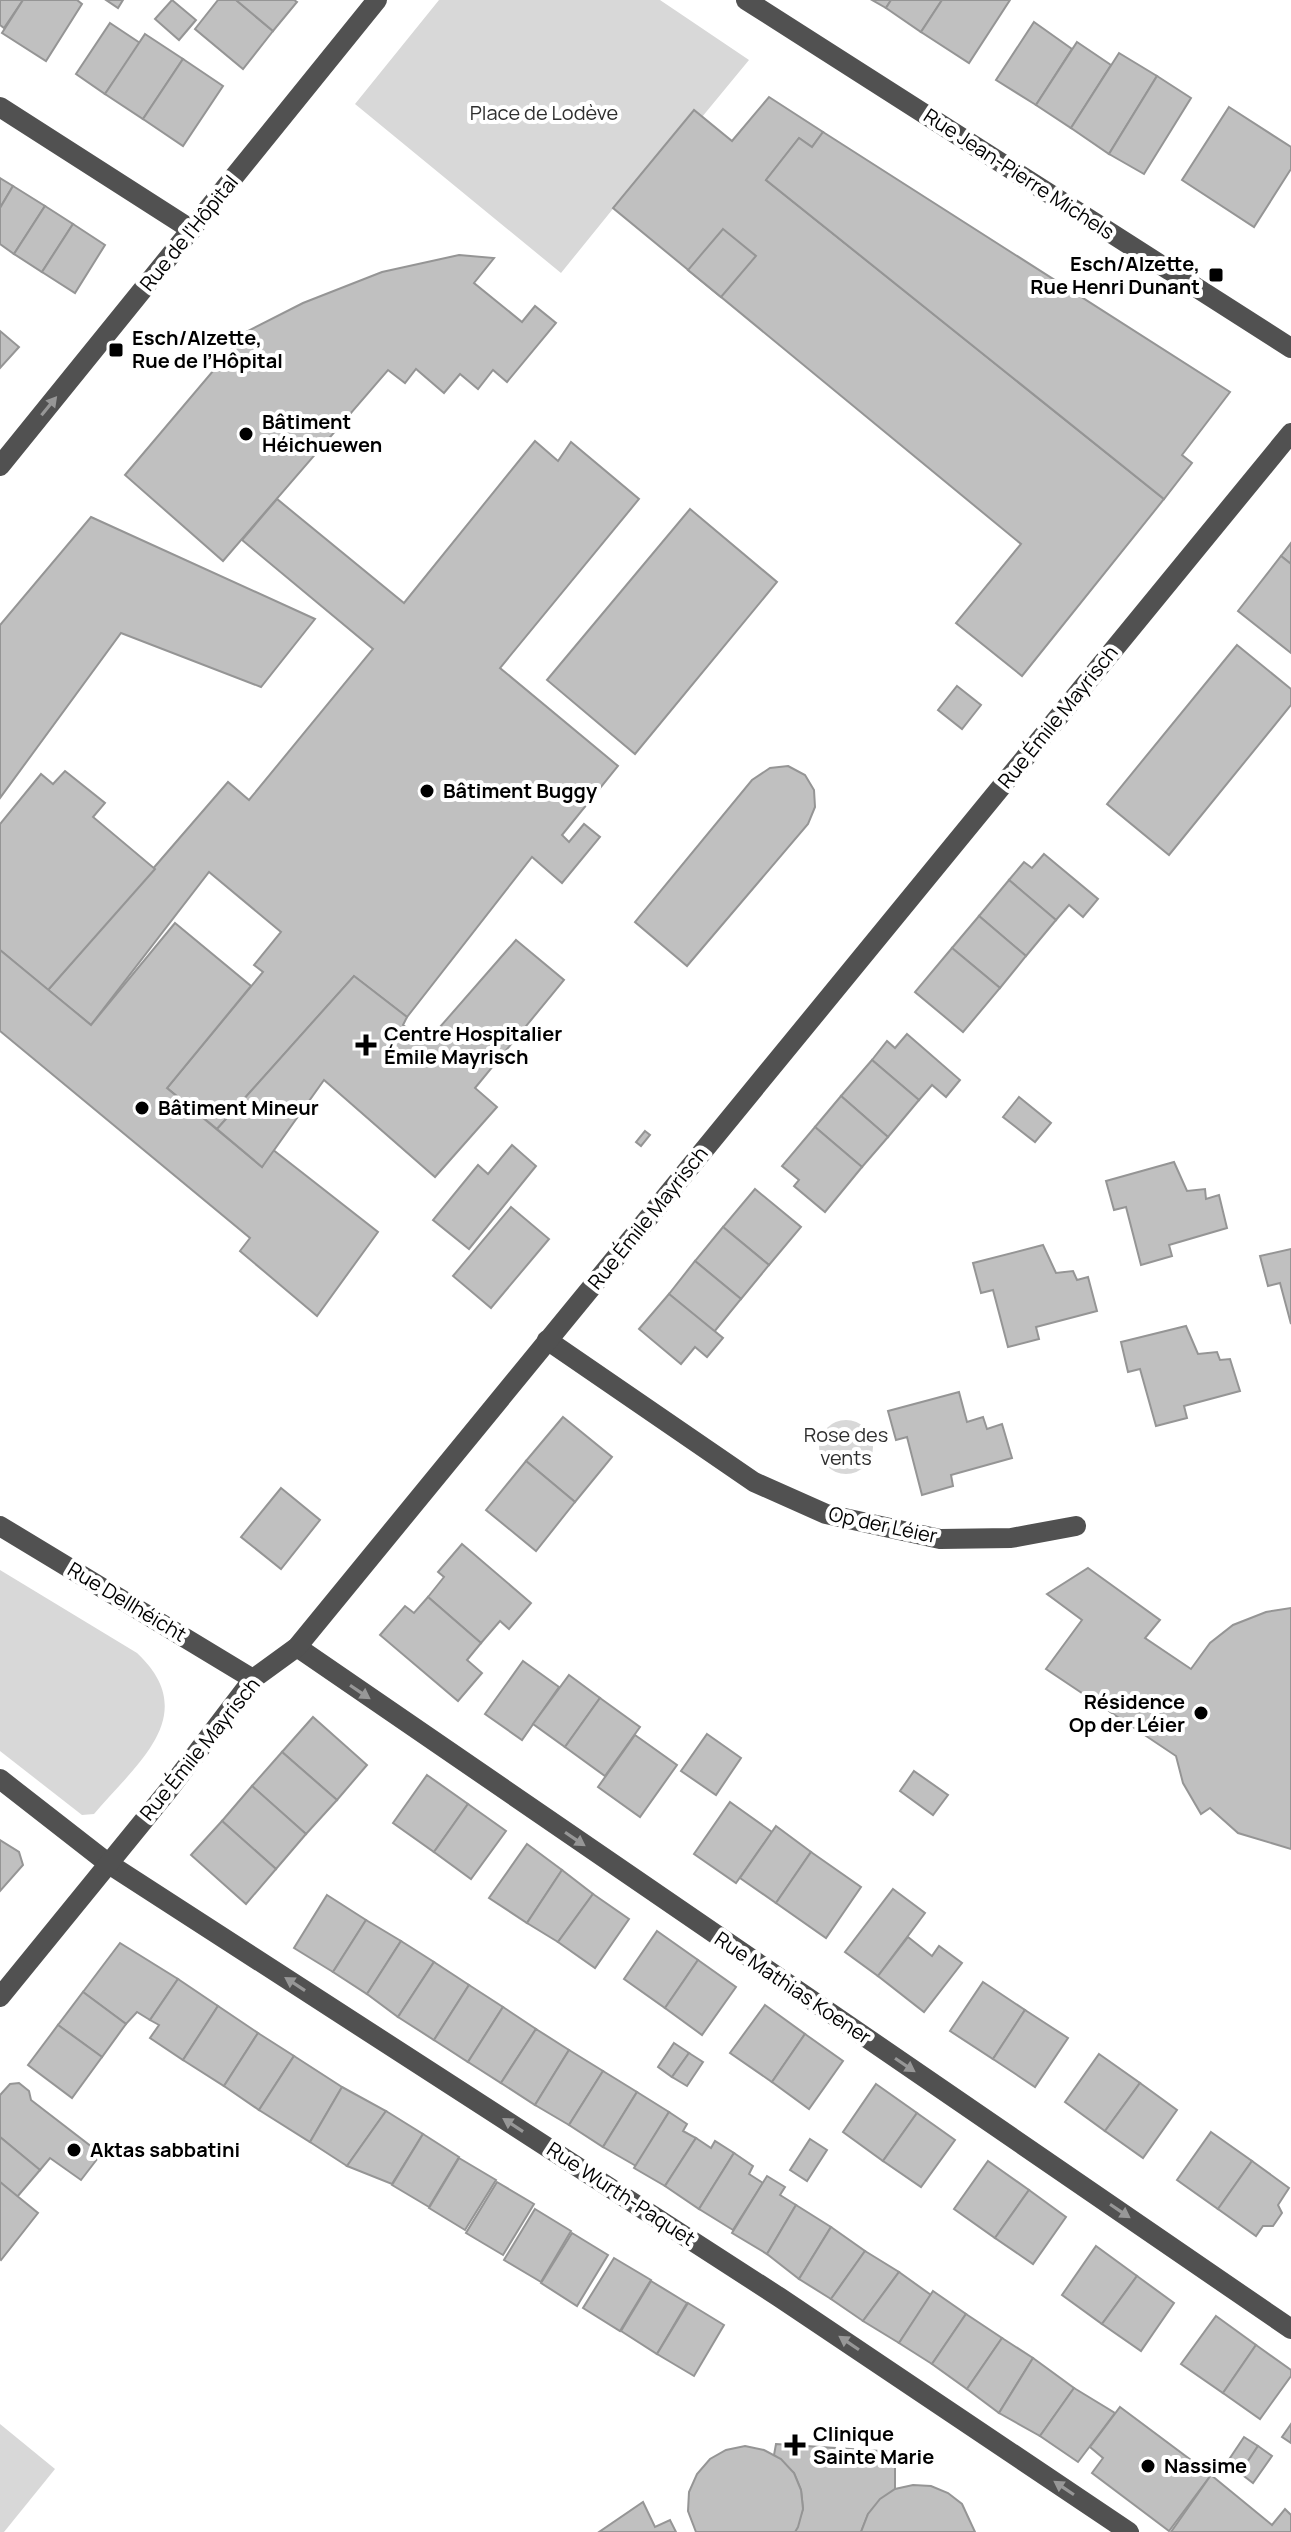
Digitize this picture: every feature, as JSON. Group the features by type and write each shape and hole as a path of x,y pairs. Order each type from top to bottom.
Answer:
{"street":[{"name":"Rue de l'Hôpital","path":"0,466 377,0"},
{"name":"Rue Jean-Pierre Michels","path":"746,0 1291,348"},
{"path":"0,107 192,230"},
{"name":"Rue Émile Mayrisch","path":"0,1997 109,1864 253,1679 297,1647 1291,433"},
{"name":"Op der Léier","path":"547,1340 754,1482 826,1514 940,1539 1011,1538 1076,1526"},
{"name":"Rue Dellhéicht","path":"0,1526 253,1679"},
{"name":"Rue Mathias Koener","path":"297,1647 1291,2329"},
{"name":"Rue Wurth-Paquet","path":"0,1779 109,1864 771,2291 1129,2532"}],"green space":[{"name":"Place de Lodève","path":"439,0 660,0 749,60 702,117 693,110 561,273 355,104"},
{"name":"Rose des vents","path":"846,1420 865,1428 873,1447 865,1466 846,1474 827,1466 819,1447 827,1428"},
{"path":"0,1570 137,1653 156,1676 164,1697 163,1718 156,1738 94,1814 82,1815 0,1751"},
{"path":"0,2424 55,2469 4,2532 0,2532"}],"building":[{"path":"0,0 23,0 4,28 0,25"},
{"path":"23,0 77,0 82,4 46,61 2,33"},
{"path":"106,0 123,0 118,8"},
{"path":"172,0 196,20 179,40 155,19"},
{"path":"218,0 236,0 273,31 243,69 195,29"},
{"path":"236,0 294,0 297,2 273,31"},
{"path":"872,0 891,0 886,8"},
{"path":"891,0 942,0 921,32 886,8"},
{"path":"942,0 1010,0 969,63 921,32"},
{"path":"1034,22 1072,49 1036,105 996,80"},
{"path":"110,23 140,43 105,94 76,74"},
{"path":"145,34 183,59 143,119 105,94"},
{"path":"1077,42 1111,65 1071,128 1036,105"},
{"path":"1119,53 1157,76 1109,154 1071,128"},
{"path":"183,59 223,86 183,146 143,119"},
{"path":"1157,76 1191,98 1144,174 1109,154"},
{"path":"769,97 823,132 812,147 799,138 766,180 1164,499 1022,676 956,623 1021,544 613,208 694,110 732,141"},
{"path":"1229,107 1291,147 1291,169 1254,227 1182,180"},
{"path":"823,132 1230,392 1182,455 1192,463 1164,499 766,180 799,138 812,147"},
{"path":"0,178 13,186 0,208"},
{"path":"13,186 45,206 14,254 0,244 0,208"},
{"path":"45,206 73,224 42,272 14,254"},
{"path":"73,224 105,245 75,293 42,272"},
{"path":"723,229 756,256 721,297 688,270"},
{"name":"Bâtiment Héichuewen","path":"459,255 494,258 474,283 522,322 535,306 556,323 507,382 493,370 478,389 460,374 444,393 416,369 405,383 388,370 223,561 125,475 246,332 303,303 382,272"},
{"path":"0,331 19,347 0,368"},
{"name":"Bâtiment Buggy","path":"535,441 558,461 571,442 639,499 500,668 618,766 562,835 569,842 584,824 600,837 562,883 532,857 407,1017 354,976 217,1129 167,1088 263,972 254,965 281,932 209,872 91,1025 48,990 228,782 249,800 373,649 242,540 277,499 404,603"},
{"path":"690,509 777,582 635,754 547,680"},
{"path":"91,517 315,619 261,687 121,633 0,798 0,625"},
{"path":"1291,543 1291,564 1281,556"},
{"path":"1281,556 1291,564 1291,653 1238,611"},
{"path":"1237,645 1291,689 1291,705 1169,855 1107,804"},
{"path":"957,686 981,705 962,729 938,710"},
{"path":"788,766 805,775 814,790 815,807 808,824 687,966 635,922 752,780 770,768"},
{"path":"65,771 105,803 93,817 155,869 48,990 0,950 0,824 41,774 53,784"},
{"path":"1044,854 1098,899 1083,917 1069,905 1056,920 1009,880 1024,862 1032,868"},
{"path":"1009,880 1056,920 1026,956 979,916"},
{"path":"979,916 1026,956 1000,988 952,948"},
{"name":"Bâtiment Mineur","path":"175,923 251,986 167,1088 262,1167 272,1149 378,1232 317,1316 240,1251 250,1238 0,1031 0,950 91,1025"},
{"path":"516,940 564,980 475,1088 497,1107 435,1177 324,1080 262,1167 217,1129 354,976 407,1017 403,1025 426,1043"},
{"path":"952,948 1000,988 963,1032 915,992"},
{"path":"907,1034 960,1080 946,1097 932,1085 919,1100 872,1060 887,1041 895,1048"},
{"path":"872,1060 919,1100 888,1137 841,1096"},
{"path":"841,1096 888,1137 862,1167 815,1127"},
{"path":"1019,1097 1051,1123 1035,1142 1003,1117"},
{"path":"815,1127 862,1167 825,1212 794,1186 799,1180 782,1166"},
{"path":"645,1131 650,1135 641,1146 636,1142"},
{"path":"512,1145 536,1166 469,1249 433,1220 478,1165 488,1174"},
{"path":"1174,1162 1187,1191 1205,1189 1206,1199 1219,1195 1227,1228 1169,1245 1172,1256 1141,1265 1126,1207 1114,1210 1106,1181"},
{"path":"755,1189 801,1227 769,1265 723,1227"},
{"path":"511,1207 549,1239 491,1308 453,1276"},
{"path":"723,1227 769,1265 741,1299 695,1261"},
{"path":"1043,1245 1056,1273 1073,1271 1077,1280 1088,1277 1097,1311 1036,1327 1039,1339 1008,1347 993,1290 981,1293 973,1263"},
{"path":"1291,1249 1291,1324 1280,1283 1268,1286 1260,1256"},
{"path":"695,1261 741,1299 714,1332 669,1294"},
{"path":"669,1294 723,1338 707,1357 695,1347 681,1364 639,1329"},
{"path":"1186,1326 1198,1354 1217,1352 1220,1360 1230,1359 1240,1391 1184,1406 1187,1418 1156,1426 1140,1369 1128,1372 1121,1342"},
{"path":"959,1392 967,1422 983,1417 987,1429 1002,1424 1012,1458 951,1475 953,1486 922,1495 907,1437 896,1440 888,1411"},
{"path":"563,1417 612,1457 575,1502 526,1461"},
{"path":"526,1461 575,1502 536,1551 486,1510"},
{"path":"281,1488 320,1520 281,1569 241,1537"},
{"path":"462,1544 531,1603 509,1629 500,1621 481,1643 428,1597 444,1577 438,1572"},
{"name":"Résidence Op der Léier","path":"1088,1568 1160,1620 1145,1638 1191,1669 1210,1643 1233,1625 1266,1612 1291,1608 1291,1849 1238,1833 1210,1808 1201,1814 1183,1783 1176,1756 1046,1669 1082,1620 1047,1594"},
{"path":"428,1597 481,1643 467,1660 482,1673 458,1701 380,1635 405,1606 414,1613"},
{"path":"523,1661 559,1687 522,1740 485,1714"},
{"path":"569,1675 600,1698 565,1747 533,1724"},
{"path":"600,1698 640,1727 605,1776 565,1747"},
{"path":"313,1717 367,1765 337,1800 282,1752"},
{"path":"707,1734 741,1758 716,1795 681,1771"},
{"path":"635,1735 677,1765 640,1817 598,1787"},
{"path":"282,1752 337,1800 306,1834 252,1786"},
{"path":"914,1771 948,1795 933,1815 900,1791"},
{"path":"427,1775 468,1804 434,1852 393,1823"},
{"path":"252,1786 306,1834 276,1869 222,1821"},
{"path":"730,1802 772,1832 736,1883 694,1854"},
{"path":"468,1804 506,1831 471,1879 434,1852"},
{"path":"222,1821 276,1869 246,1904 191,1855"},
{"path":"776,1826 811,1852 776,1903 740,1878"},
{"path":"0,1840 19,1852 23,1865 0,1891"},
{"path":"527,1844 562,1870 527,1923 489,1898"},
{"path":"811,1852 861,1887 826,1938 776,1903"},
{"path":"562,1870 593,1894 558,1942 527,1923"},
{"path":"893,1889 925,1913 878,1976 845,1952"},
{"path":"593,1894 629,1919 595,1968 558,1942"},
{"path":"327,1895 366,1920 333,1972 294,1948"},
{"path":"366,1920 401,1941 367,1994 333,1972"},
{"path":"657,1931 698,1960 665,2008 624,1979"},
{"path":"908,1937 932,1956 939,1946 962,1963 924,2012 878,1976"},
{"path":"401,1941 434,1962 398,2017 367,1994"},
{"path":"120,1943 178,1979 150,2020 137,2012 126,2024 83,1992"},
{"path":"698,1960 736,1987 702,2035 665,2008"},
{"path":"434,1962 469,1985 434,2040 398,2017"},
{"path":"178,1979 218,2006 183,2060 150,2038 159,2025 150,2020"},
{"path":"983,1982 1025,2010 993,2059 950,2031"},
{"path":"469,1985 503,2007 468,2062 434,2040"},
{"path":"83,1992 126,2024 102,2057 58,2025"},
{"path":"765,2005 805,2034 772,2082 730,2053"},
{"path":"218,2006 258,2033 224,2086 183,2060"},
{"path":"503,2007 536,2029 501,2083 468,2062"},
{"path":"1025,2010 1068,2038 1035,2087 993,2059"},
{"path":"58,2025 102,2057 72,2098 28,2065"},
{"path":"536,2029 569,2050 535,2105 501,2083"},
{"path":"258,2033 294,2056 259,2110 224,2086"},
{"path":"805,2034 843,2061 809,2109 772,2082"},
{"path":"674,2043 689,2053 672,2077 658,2067"},
{"path":"569,2050 603,2071 569,2125 535,2105"},
{"path":"689,2053 703,2062 687,2086 672,2077"},
{"path":"1099,2054 1140,2083 1105,2131 1065,2102"},
{"path":"294,2056 342,2087 310,2142 259,2110"},
{"path":"603,2071 637,2092 603,2147 569,2125"},
{"path":"19,2083 29,2091 31,2100 101,2154 81,2180 50,2158 40,2170 0,2137 0,2095 10,2084"},
{"path":"1140,2083 1177,2110 1143,2158 1105,2131"},
{"path":"876,2084 917,2113 883,2161 843,2132"},
{"path":"342,2087 386,2111 347,2166 310,2142"},
{"path":"637,2092 669,2112 636,2166 603,2147"},
{"path":"386,2111 423,2134 392,2184 347,2166"},
{"path":"669,2112 687,2124 683,2131 696,2138 665,2186 634,2168"},
{"path":"917,2113 955,2140 921,2187 883,2161"},
{"path":"1211,2132 1252,2161 1218,2209 1177,2180"},
{"path":"423,2134 459,2157 429,2207 392,2185"},
{"path":"0,2137 40,2170 17,2197 0,2182"},
{"path":"696,2138 711,2148 715,2141 734,2153 699,2209 665,2186"},
{"path":"810,2139 827,2150 807,2181 790,2170"},
{"path":"734,2153 753,2166 749,2174 763,2183 733,2230 699,2209"},
{"path":"459,2158 496,2180 465,2230 429,2208"},
{"path":"988,2161 1029,2190 995,2238 954,2209"},
{"path":"1252,2161 1289,2188 1278,2205 1282,2213 1273,2226 1263,2226 1256,2236 1218,2209"},
{"path":"767,2176 785,2187 780,2195 796,2205 767,2254 732,2233"},
{"path":"0,2182 38,2213 1,2260 0,2259"},
{"path":"497,2182 534,2204 503,2255 466,2233"},
{"path":"1029,2190 1066,2217 1033,2264 995,2238"},
{"path":"796,2205 831,2227 799,2279 767,2254"},
{"path":"535,2209 571,2231 541,2282 504,2260"},
{"path":"831,2227 865,2251 831,2299 799,2279"},
{"path":"572,2233 608,2255 577,2306 541,2283"},
{"path":"1096,2246 1137,2276 1102,2324 1062,2295"},
{"path":"865,2251 899,2272 863,2321 831,2299"},
{"path":"614,2258 651,2280 620,2331 583,2308"},
{"path":"899,2272 931,2295 899,2343 863,2321"},
{"path":"1137,2276 1174,2303 1141,2351 1102,2324"},
{"path":"651,2281 687,2303 657,2354 621,2331"},
{"path":"933,2291 966,2314 932,2364 899,2343"},
{"path":"688,2303 724,2325 694,2376 657,2354"},
{"path":"966,2314 1002,2338 967,2389 932,2364"},
{"path":"1216,2316 1256,2345 1223,2393 1181,2364"},
{"path":"1002,2338 1033,2358 999,2413 967,2389"},
{"path":"1256,2345 1291,2370 1291,2376 1260,2419 1223,2393"},
{"path":"1033,2358 1074,2388 1040,2436 999,2413"},
{"path":"1074,2388 1115,2413 1078,2462 1040,2436"},
{"name":"Nassime","path":"1120,2407 1211,2475 1169,2531 1092,2473 1103,2458 1090,2447"},
{"path":"1291,2424 1291,2443 1282,2437"},
{"path":"1244,2437 1258,2446 1240,2473 1226,2464"},
{"path":"776,2444 895,2452 895,2489 868,2514 861,2532 795,2532 803,2509 801,2490 794,2473 774,2455"},
{"path":"745,2446 764,2450 781,2459 794,2473 801,2490 803,2509 795,2532 696,2532 688,2511 689,2492 697,2474 710,2459 726,2450"},
{"path":"1258,2446 1272,2456 1253,2483 1240,2473"},
{"name":"Nassime","path":"1211,2475 1272,2525 1285,2509 1291,2515 1291,2532 1171,2532"},
{"path":"913,2485 931,2486 948,2493 962,2504 975,2532 861,2532 868,2514 880,2499 895,2489"},
{"path":"643,2502 655,2527 670,2520 676,2532 599,2532"}],"place":[{"name":"Esch/Alzette, Rue Henri Dunant","path":"1216,275"},
{"name":"Esch/Alzette, Rue de l’Hôpital","path":"116,350"},
{"name":"Bâtiment Héichuewen","path":"246,434"},
{"name":"Bâtiment Buggy","path":"427,791"},
{"name":"Centre Hospitalier Émile Mayrisch","path":"366,1045"},
{"name":"Bâtiment Mineur","path":"142,1108"},
{"name":"Résidence Op der Léier","path":"1201,1713"},
{"name":"Aktas sabbatini","path":"74,2150"},
{"name":"Clinique Sainte Marie","path":"795,2445"},
{"name":"Nassime","path":"1148,2466"}]}
